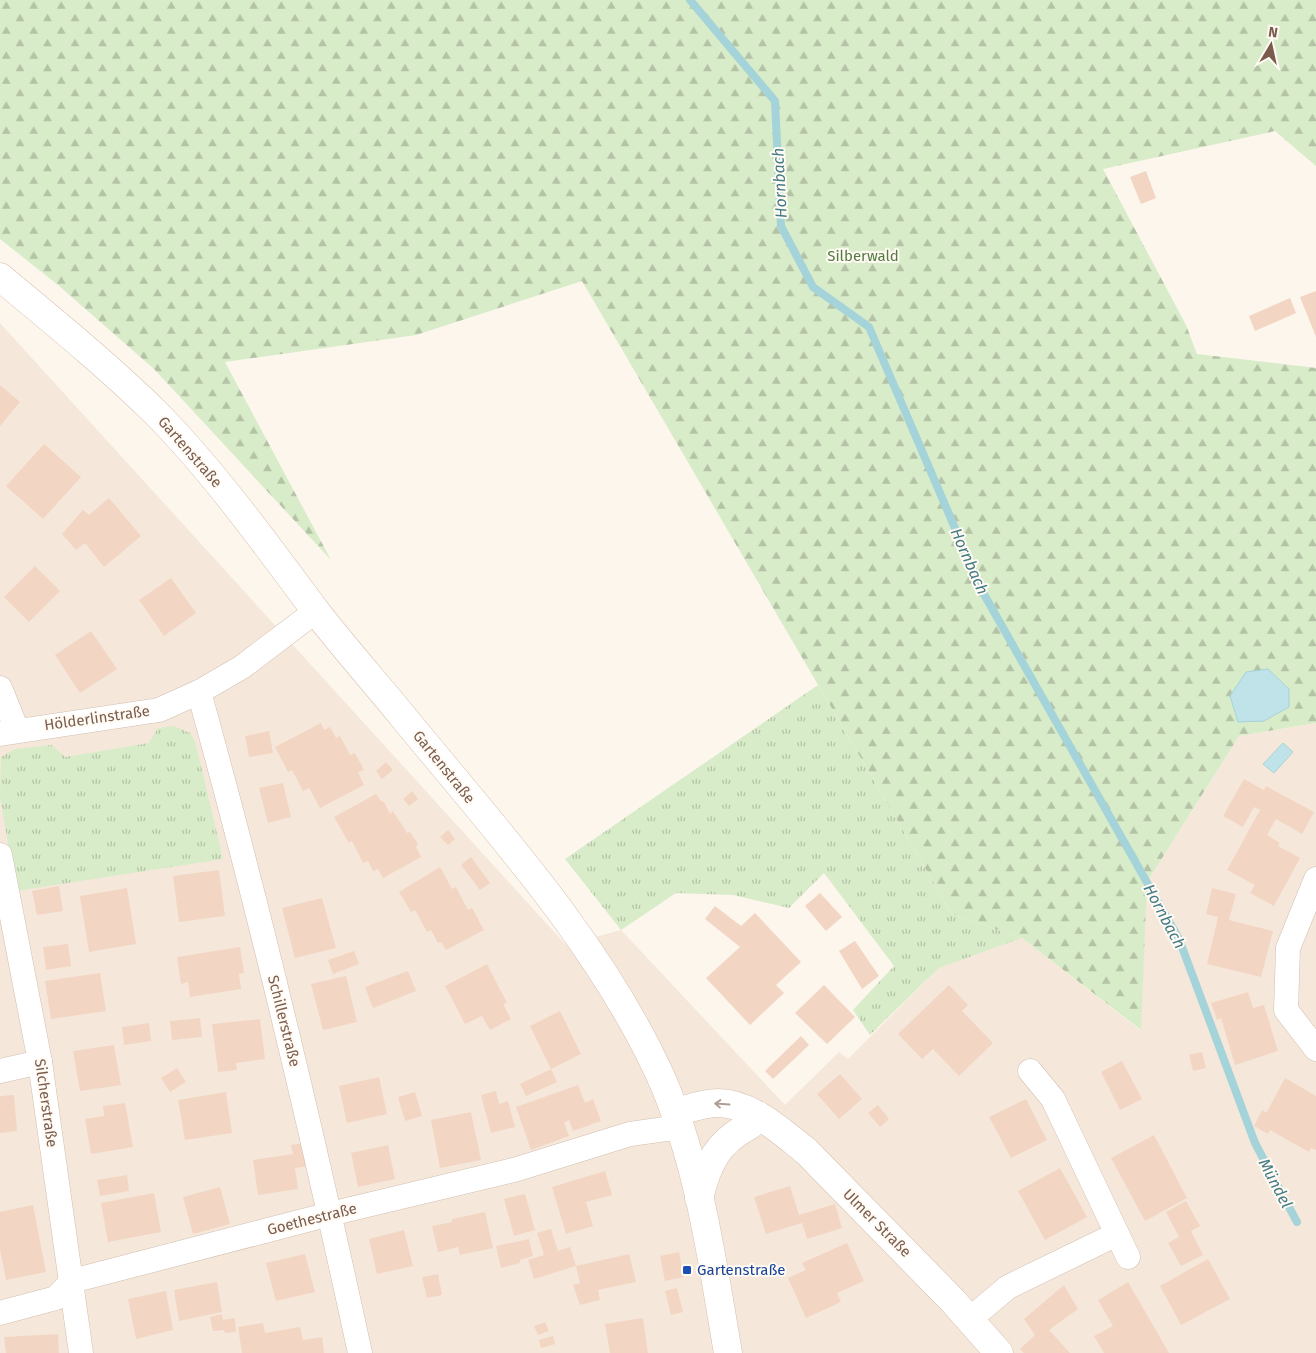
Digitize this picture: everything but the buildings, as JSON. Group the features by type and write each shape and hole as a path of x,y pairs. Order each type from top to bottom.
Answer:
{"main road":[{"name":"Gartenstraße","path":"0,277 66,332 157,414 221,487 316,611 514,853 564,918 626,1010 659,1073 678,1120 699,1198 728,1353"},
{"name":"Ulmer Straße","path":"678,1120 717,1103 732,1105 749,1111 781,1131 806,1151 970,1319 999,1353"},
{"name":"Ulmer Straße","path":"678,1120 750,1125 781,1131"},
{"path":"699,1198 710,1162 721,1145 734,1134 750,1125"}],"street":[{"name":"Hölderlinstraße","path":"8,732 158,710 199,692 242,667 316,611"},
{"path":"0,688 8,732"},
{"name":"Schillerstraße","path":"199,692 239,836 330,1214 360,1353"},
{"name":"Silcherstraße","path":"0,855 40,1062 81,1353"},
{"path":"1316,878 1288,948 1286,1010 1316,1049"},
{"path":"0,1071 40,1062"},
{"path":"1030,1071 1053,1099 1128,1258"},
{"name":"Goethestraße","path":"72,1281 330,1214 514,1170 678,1120"},
{"path":"970,1319 1008,1287 1117,1234"},
{"path":"0,1313 56,1298 72,1281"}],"shaded area":[{"path":"0,323 566,945 621,930 785,1105 839,1052 848,1059 939,968 1022,938 1140,1030 1147,882 1239,736 1316,723 1316,1353 0,1353"}],"green space":[{"name":"Silberwald","path":"0,0 1316,0 1316,166 1275,131 1103,169 1186,325 1197,354 1316,368 1316,723 1239,736 1147,882 1141,1030 1022,938 952,914 582,281 416,335 225,362 331,560 154,369 58,285 0,239"},
{"path":"818,685 952,914 1022,938 939,968 870,1035 853,1010 894,966 824,873 789,908 733,895 676,893 621,930 565,859"},
{"path":"174,726 190,733 195,741 223,859 16,891 0,797 1,757 15,749 52,745 65,757 149,743 158,728"}],"water":[{"path":"1268,669 1289,689 1289,707 1264,721 1238,722 1230,696 1246,672"},
{"path":"1283,743 1293,752 1274,773 1263,764"}],"waterway":[{"name":"Hornbach","path":"690,0 775,101 781,226 813,287 869,327 981,589 1179,939 1255,1143 1297,1222"}],"place":[{"name":"Gartenstraße","path":"687,1270"}],"water label":[{"name":"Mündel","path":"1276,1183"}]}
